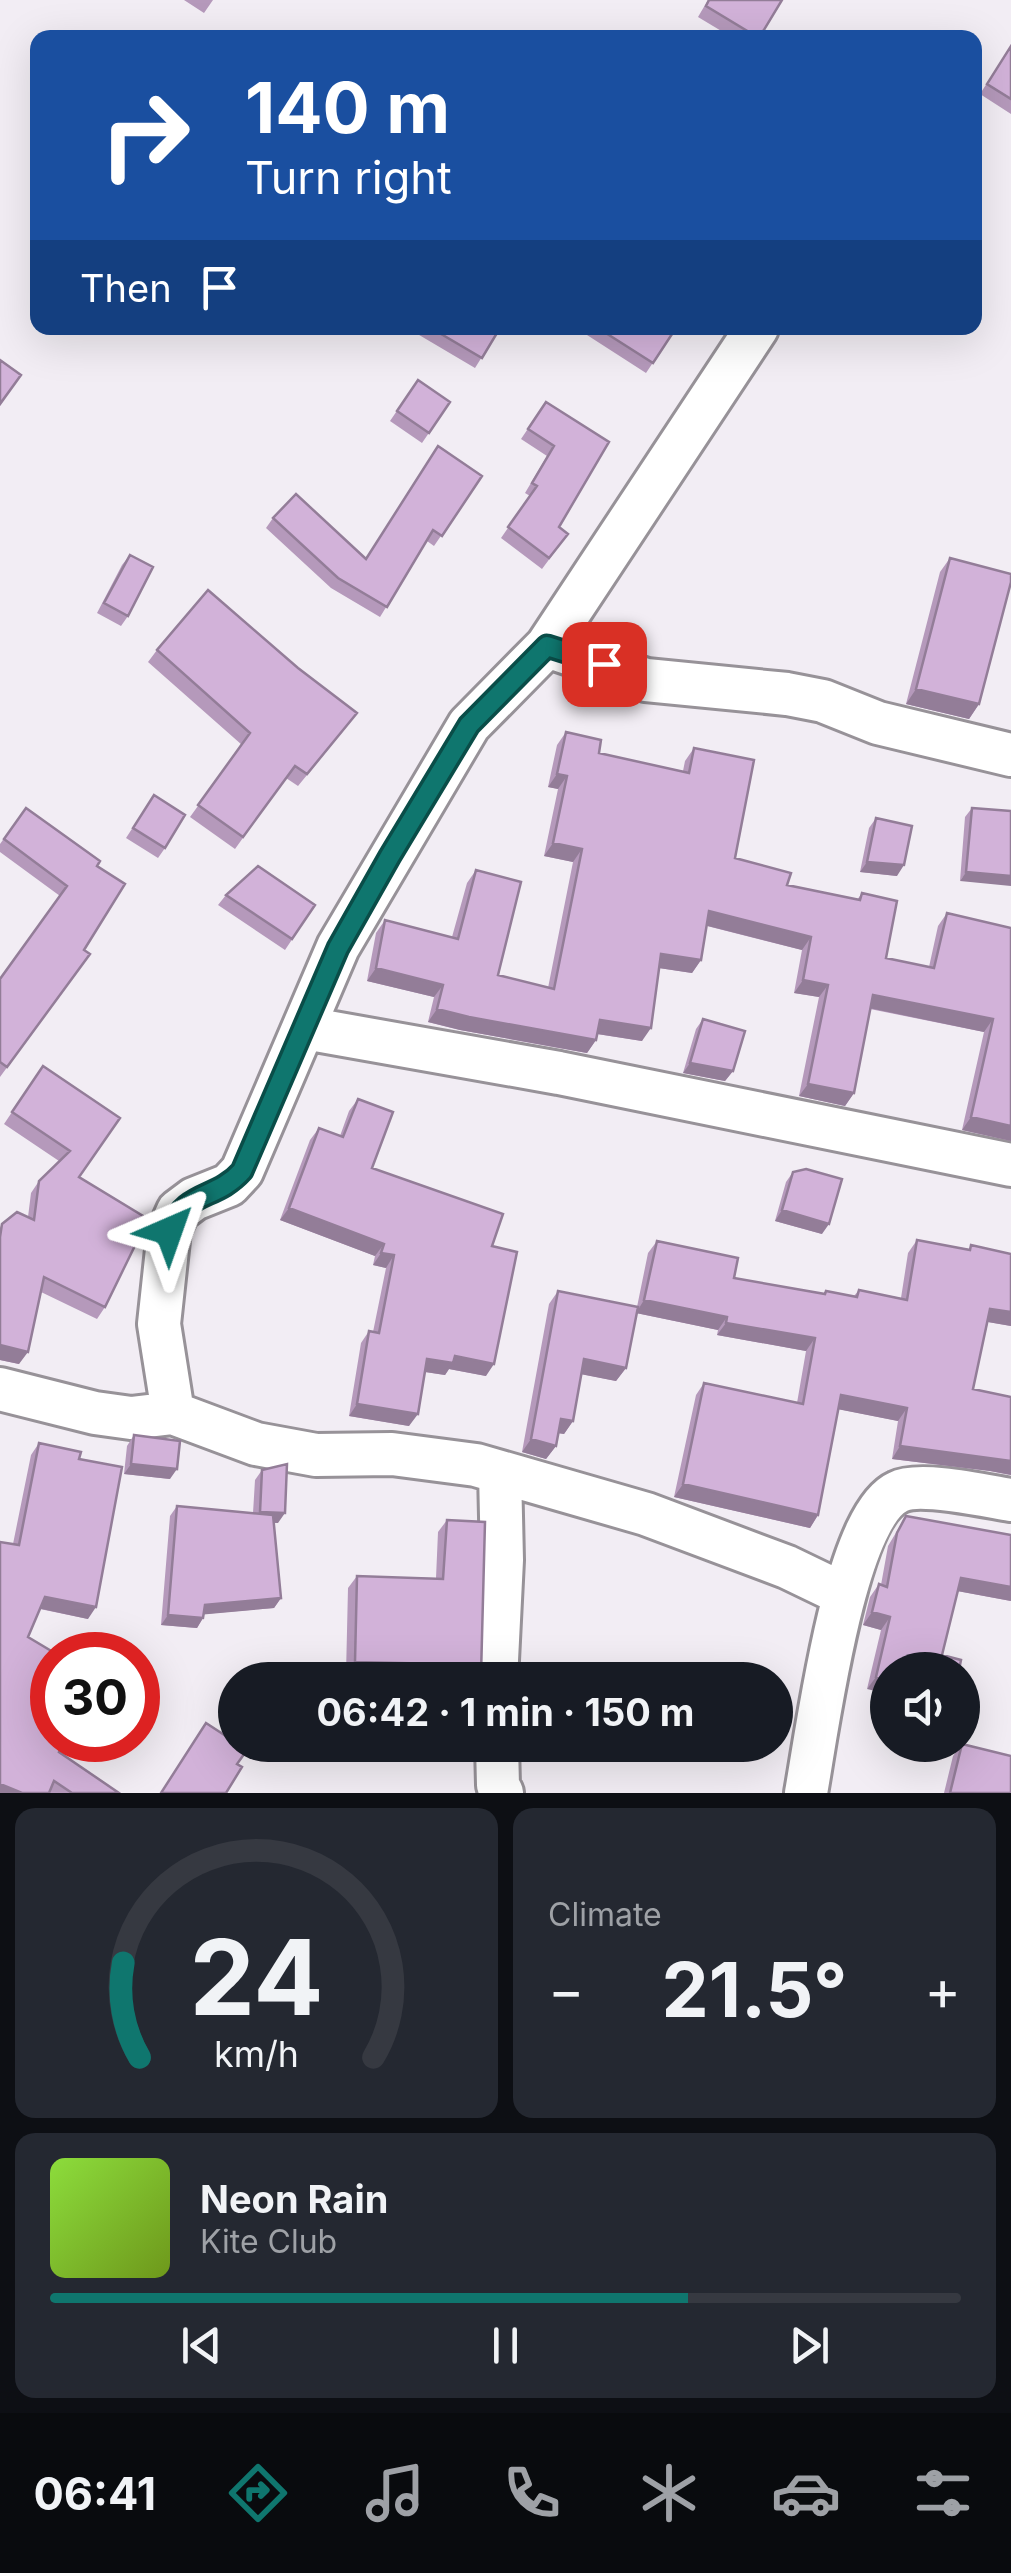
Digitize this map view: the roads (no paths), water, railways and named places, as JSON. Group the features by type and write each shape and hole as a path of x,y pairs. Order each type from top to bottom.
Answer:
{"street":[{"path":"172,1413 159,1324 169,1231 178,1211 194,1199 229,1186 242,1171 338,948 469,725 547,646 752,335"},
{"path":"547,646 646,680 805,698 878,722 1011,756"},
{"path":"304,1028 560,1073 1011,1165"},
{"path":"0,1389 132,1418 172,1413 256,1444 301,1453 392,1454 476,1465 646,1514 786,1567 843,1594"},
{"path":"497,1662 502,1560 500,1472"},
{"path":"806,1793 843,1594 876,1508 899,1490 946,1490 1011,1500"},
{"path":"497,1762 502,1793"}]}
